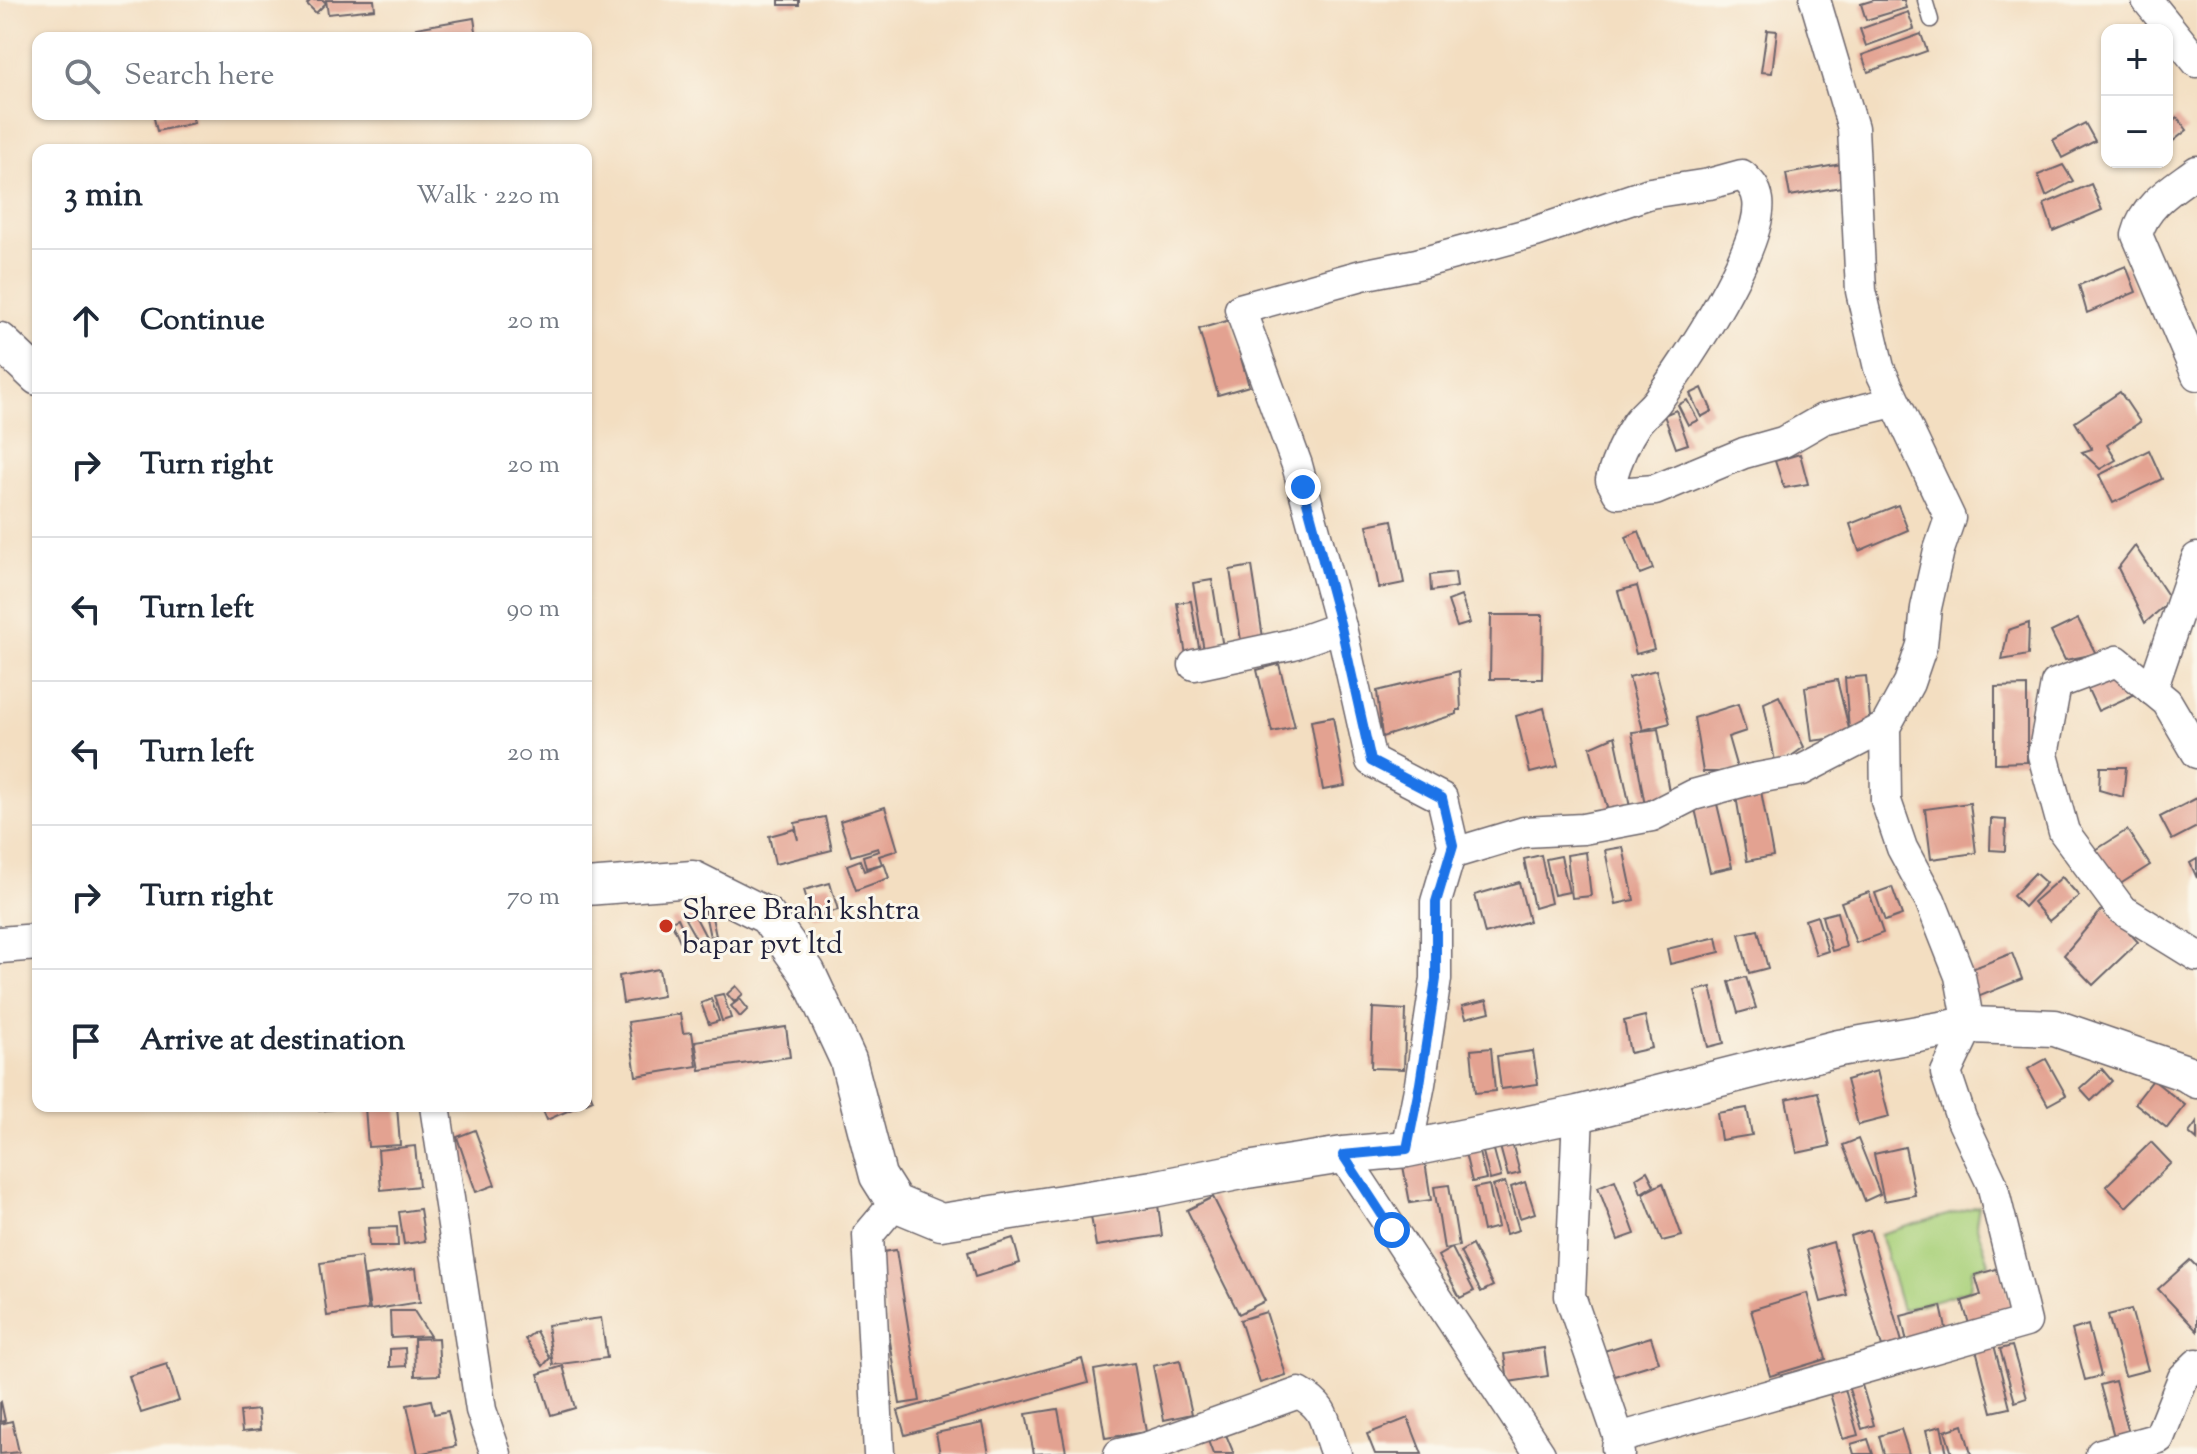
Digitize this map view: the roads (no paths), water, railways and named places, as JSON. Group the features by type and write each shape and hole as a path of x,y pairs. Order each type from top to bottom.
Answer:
{"street":[{"path":"1578,1114 1570,1296 1619,1446 2026,1322 1992,1184 1961,1118 1946,1073 1969,1025 1960,976 1930,900 1902,848 1886,801 1885,727 1909,683 1922,645 1926,608 1950,518 1879,368 1861,291 1853,128 1815,0"},
{"path":"2147,0 2197,62"},
{"path":"2197,171 2153,205 2141,218 2137,235 2197,375"},
{"path":"1407,1149 1436,979 1436,902 1453,845 1442,798 1371,761 1341,627 1297,465 1240,309 1535,232 1650,193 1709,184 1742,175 1754,185 1759,202 1751,246 1688,356 1624,443 1611,480 1618,493 1655,490 1744,453 1783,442 1823,419 1894,402"},
{"path":"0,341 32,371"},
{"path":"2152,690 2197,558"},
{"path":"1194,665 1293,644 1341,627"},
{"path":"2197,753 2167,702 2117,661 2056,684 2043,755 2064,832 2121,909 2197,956"},
{"path":"1451,854 1524,832 1583,829 1652,816 1693,795 1752,779 1802,770 1885,727"},
{"path":"592,887 693,879 767,916 807,972 848,1060 878,1176 895,1203 941,1222 1343,1155 1407,1149 1578,1114 1839,1048 1969,1025 2055,1028 2186,1073 2197,1080"},
{"path":"0,945 32,942"},
{"path":"436,1112 481,1410 481,1454"},
{"path":"1343,1155 1540,1454"},
{"path":"879,1454 868,1235 895,1203"},
{"path":"2101,1454 2159,1438 2183,1378 2197,1364"},
{"path":"1119,1454 1148,1447 1299,1393 1316,1403 1336,1454"},
{"path":"481,1410 496,1454"}],"lane":[{"path":"1925,0 1931,20"}],"place":[{"name":"Shree Brahi kshtra bapar pvt ltd","path":"666,926"}]}
